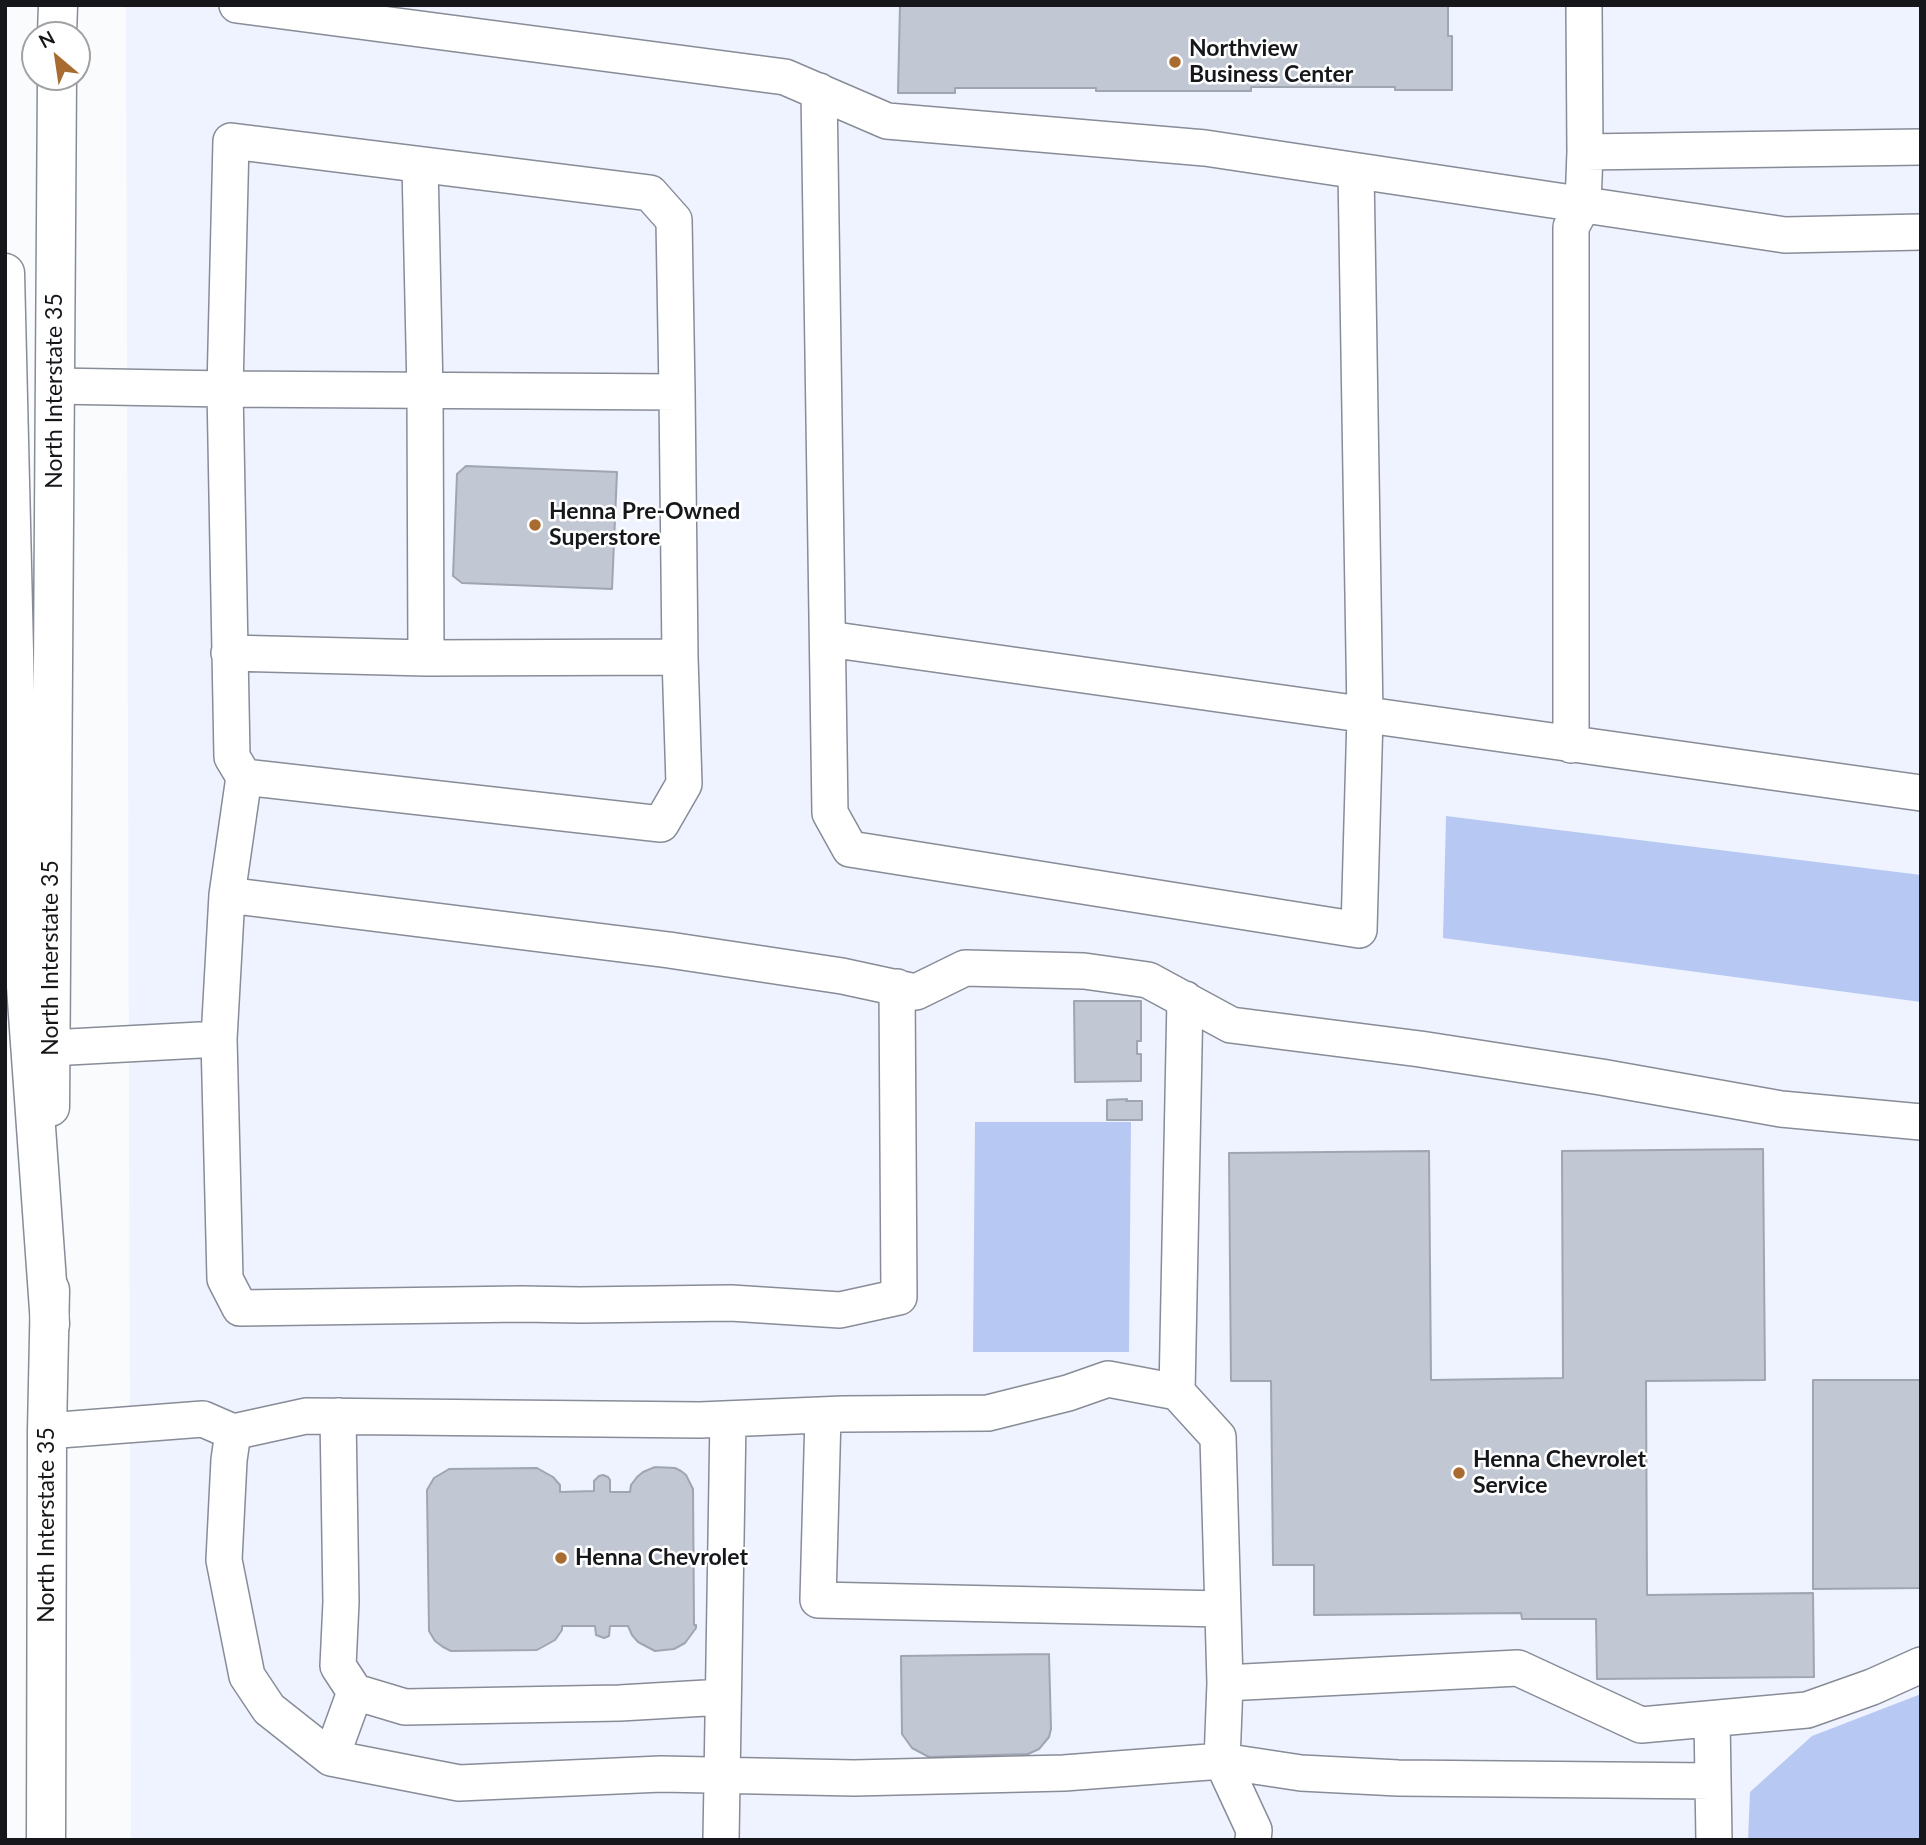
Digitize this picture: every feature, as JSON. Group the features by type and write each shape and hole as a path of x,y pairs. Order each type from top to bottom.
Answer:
{"main road":[{"name":"North Interstate 35","path":"46,1840 57,91"},
{"path":"5,273 20,902 50,1324"}],"lane":[{"path":"237,5 785,77 887,121 1205,148 1785,235 1921,232"},
{"path":"1571,745 1571,227 1583,205 1584,5"},
{"path":"819,91 830,813 850,849 1359,930 1365,716 1356,171"},
{"path":"244,777 661,824 684,784 674,220 650,192 232,141 225,388 229,653 232,757 244,777 228,895 219,1039 225,1279 240,1308 731,1303 840,1310 899,1297 897,988"},
{"path":"1585,152 1921,147"},
{"path":"420,165 425,391 426,658"},
{"path":"55,386 677,392"},
{"path":"828,639 1921,793"},
{"path":"229,653 426,658 680,657"},
{"path":"228,895 669,950 842,976 916,992 965,968 1084,971 1148,980 1231,1025 1433,1051 1781,1109 1921,1122"},
{"path":"1177,1392 1185,999"},
{"path":"50,1048 219,1039"},
{"path":"47,1431 203,1419 233,1432 306,1416 728,1419 988,1413 1068,1394 1108,1379 1177,1392 1218,1437 1225,1683 1222,1761 1254,1830 1253,1840"},
{"path":"823,1415 818,1600 1222,1609"},
{"path":"338,1416 341,1602 338,1666 355,1692 405,1707 620,1703 723,1697"},
{"path":"721,1840 728,1419"},
{"path":"233,1432 224,1560 247,1676 269,1709 331,1758 459,1783 660,1774 854,1778 1064,1773 1222,1761 1301,1773 1398,1778 1713,1781"},
{"path":"1225,1683 1518,1668 1642,1725 1807,1710 1872,1687 1921,1665"},
{"path":"331,1758 355,1692"},
{"path":"1712,1719 1714,1840"}],"shaded area":[{"path":"126,5 1921,5 1921,1840 131,1840"}],"water":[{"path":"1446,816 1921,875 1921,1002 1443,938"},
{"path":"975,1122 1131,1122 1129,1352 973,1352"},
{"path":"1921,1694 1921,1840 1748,1840 1750,1792 1812,1736"}],"building":[{"name":"Northview Business Center","path":"900,5 1448,5 1448,36 1452,36 1452,90 1395,90 1395,87 1251,87 1251,91 955,88 955,93 898,93"},
{"name":"Henna Pre-Owned Superstore","path":"466,466 617,472 612,589 462,583 453,576 457,474"},
{"path":"1074,1001 1141,1001 1141,1041 1137,1041 1137,1054 1141,1054 1141,1081 1075,1082"},
{"path":"1127,1099 1126,1101 1142,1101 1142,1120 1107,1120 1107,1100"},
{"name":"Henna Chevrolet Service","path":"1763,1149 1765,1380 1646,1381 1647,1595 1813,1593 1814,1677 1597,1679 1596,1619 1522,1619 1521,1613 1314,1615 1314,1565 1273,1565 1271,1381 1231,1381 1229,1153 1429,1151 1431,1380 1563,1378 1562,1151"},
{"path":"1813,1380 1921,1380 1921,1588 1813,1589"},
{"name":"Henna Chevrolet","path":"655,1467 681,1471 693,1489 696,1628 685,1643 674,1649 655,1651 638,1642 628,1626 610,1626 609,1636 604,1638 596,1635 595,1626 562,1626 555,1640 537,1650 451,1651 435,1641 429,1631 427,1490 434,1478 449,1469 537,1468 553,1477 560,1485 560,1492 594,1491 594,1481 603,1475 610,1480 610,1492 630,1492 637,1477"},
{"path":"1049,1654 1051,1729 1049,1737 1039,1749 1028,1754 929,1757 912,1748 902,1734 901,1656"}],"place":[{"name":"Northview Business Center","path":"1175,62"},
{"name":"Henna Pre-Owned Superstore","path":"535,525"},
{"name":"Henna Chevrolet Service","path":"1459,1473"},
{"name":"Henna Chevrolet","path":"561,1558"}]}
